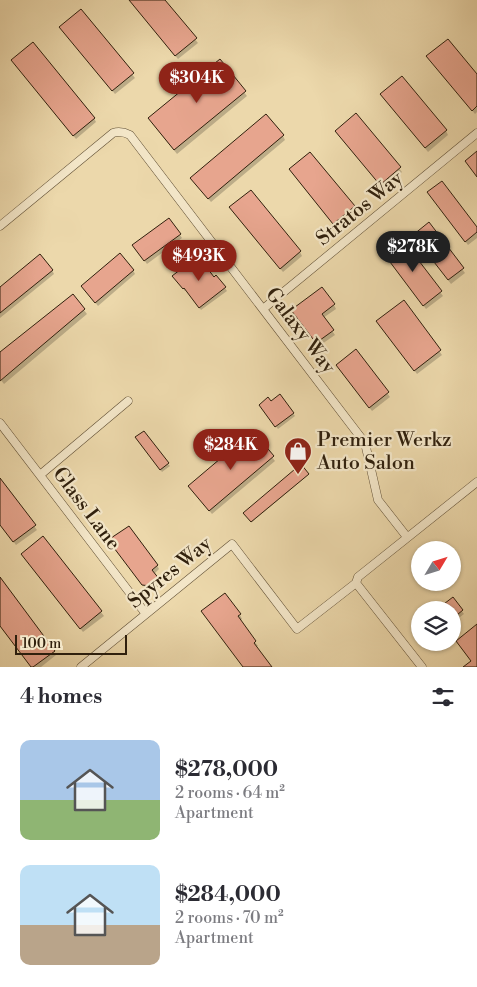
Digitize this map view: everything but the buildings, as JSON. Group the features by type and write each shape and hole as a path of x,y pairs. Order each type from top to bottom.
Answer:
{"street":[{"name":"Galaxy Way","path":"0,226 112,133 125,132 130,135 365,443 378,500 407,537"},
{"name":"Stratos Way","path":"263,309 477,133"},
{"path":"40,475 128,401"},
{"name":"Glass Lane","path":"0,423 146,614"},
{"path":"422,667 356,583 358,577 477,482"},
{"name":"Spyres Way","path":"81,667 232,544 297,629 356,583"}],"place":[{"name":"Premier Werkz Auto Salon","path":"298,475"}]}
